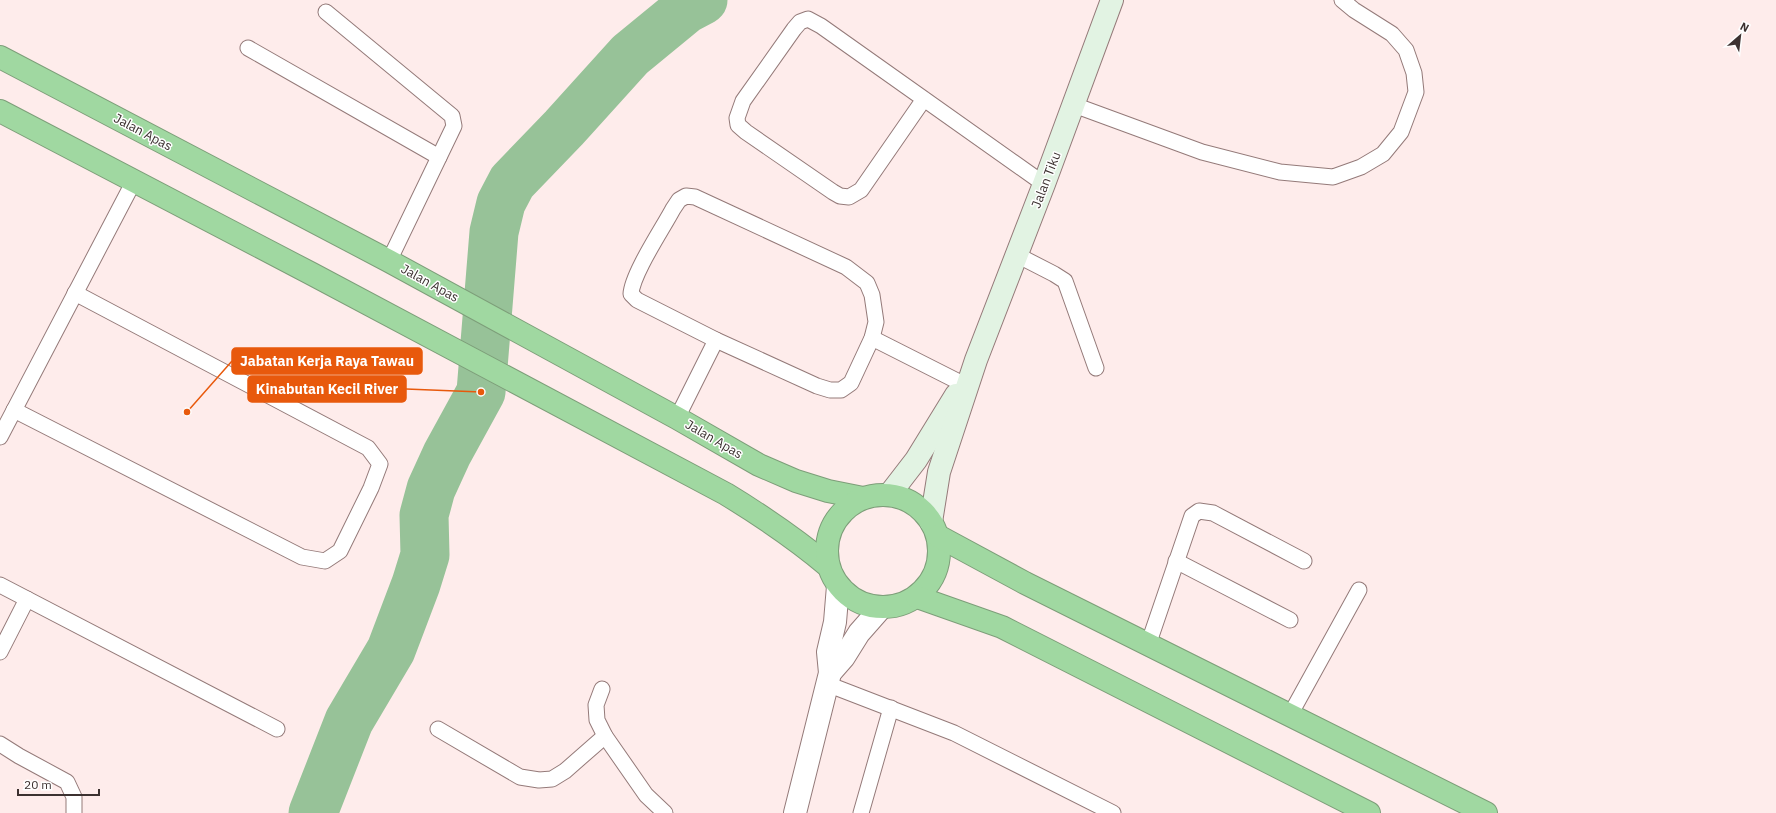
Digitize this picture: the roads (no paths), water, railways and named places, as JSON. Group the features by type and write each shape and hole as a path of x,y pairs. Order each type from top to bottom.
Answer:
{"highway":[{"name":"Jalan Apas","path":"0,57 389,261 677,418 759,465 796,481 828,491 864,498"},
{"path":"3,116 134,181 726,494 800,542 828,566"},
{"path":"876,495 889,495 905,499 920,508 934,529 940,553 937,570 929,585 917,597 900,605 881,608 865,605 850,597 838,586 828,566 826,550 829,533 837,518 848,506 864,498 876,495"},
{"path":"934,529 1026,583 1486,813"},
{"path":"917,597 1002,627 1369,813"}],"main road":[{"name":"Jalan Tiku","path":"934,529 939,472 976,360 1074,105 1112,0"},
{"name":"Jalan Tiku","path":"889,495 916,460 963,384 976,360"}],"street":[{"path":"795,813 829,678 828,652 835,622 838,586"},
{"path":"829,678 860,633 881,608"}],"lane":[{"path":"1074,105 1202,152 1280,172 1333,176 1361,167 1383,154 1401,132 1416,92 1414,73 1406,50 1392,34 1354,10 1342,0"},
{"path":"326,12 452,116 454,126 389,261"},
{"path":"924,99 861,190 849,197 840,196 833,192 746,132 738,125 737,118 743,102 794,29 800,22 808,19 821,26 1044,184"},
{"path":"248,48 439,157"},
{"path":"0,437 134,181"},
{"path":"686,196 695,197 846,267 867,283 872,295 876,322 872,338 851,383 841,390 830,390 817,386 716,340 637,300 631,294 632,287 637,274 679,200 686,196"},
{"path":"1017,255 1065,281 1096,368"},
{"path":"14,410 302,557 325,561 340,551 371,488 380,464 368,448 75,293"},
{"path":"872,338 963,384"},
{"path":"677,418 716,340"},
{"path":"1148,645 1192,516 1199,511 1213,513 1304,561"},
{"path":"1176,561 1290,620"},
{"path":"0,585 277,729"},
{"path":"1290,715 1359,590"},
{"path":"0,652 27,599"},
{"path":"829,678 891,708 954,733 1113,813"},
{"path":"602,689 596,705 597,720 605,736 646,794 665,813"},
{"path":"861,813 891,708"},
{"path":"438,729 520,776 539,780 552,779 565,771 605,736"},
{"path":"0,744 67,782 74,796 74,813"}],"waterway":[{"path":"313,813 349,721 391,650 416,584 425,555 424,515 431,489 447,454 481,392 494,232 501,203 512,182 564,128 630,55 686,9 703,0"}],"place":[{"name":"Kinabutan Kecil River","path":"481,392"},
{"name":"Jabatan Kerja Raya Tawau","path":"187,412"}]}
